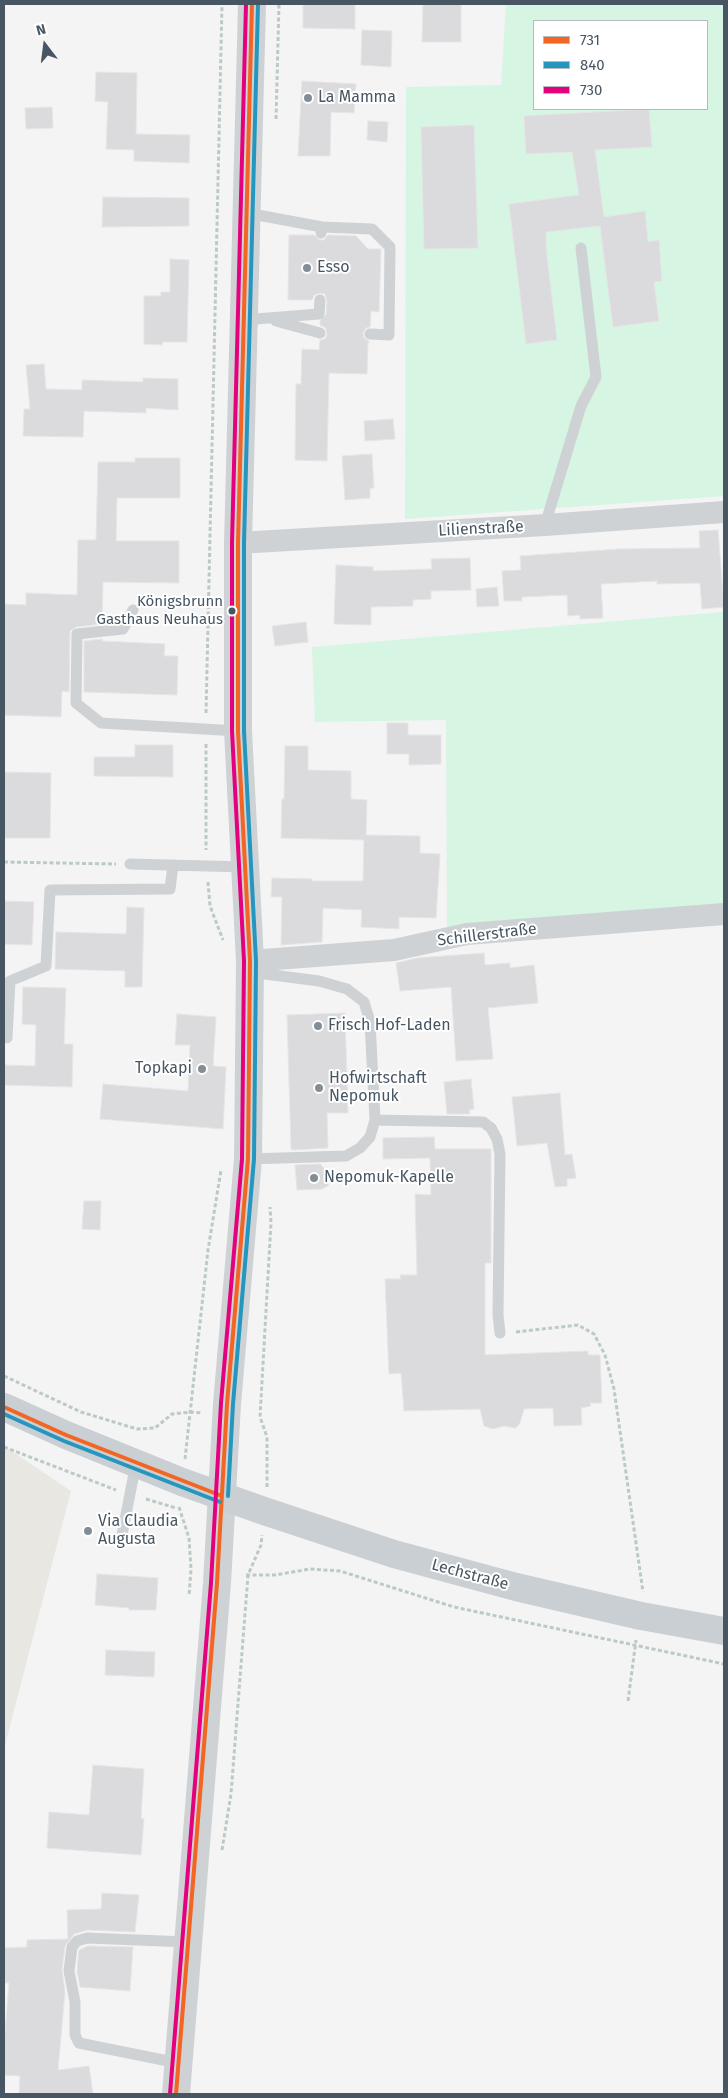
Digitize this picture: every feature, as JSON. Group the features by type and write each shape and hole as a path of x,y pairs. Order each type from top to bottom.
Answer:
{"main road":[{"name":"Lechstraße","path":"4,1407 66,1435 222,1496 394,1554 516,1587 640,1616 724,1631"}],"street":[{"path":"176,2094 217,1583 227,1404 248,1160 250,969 238,731 238,543 256,320 246,212 252,4"},
{"name":"Lilienstraße","path":"238,543 545,525 724,512"},
{"name":"Schillerstraße","path":"250,969 394,950 467,934 724,914"}],"lane":[{"path":"246,212 322,231 372,229 390,247 389,335 370,334"},
{"path":"545,525 581,406 596,377 581,248"},
{"path":"256,320 319,314 320,300"},
{"path":"256,320 320,333"},
{"path":"133,610 123,629 78,634 76,703 101,723 238,731"},
{"path":"130,864 245,867"},
{"path":"7,1038 10,981 46,966 50,890 170,889 173,865"},
{"path":"248,1160 346,1156 360,1148 370,1137 375,1120 370,1022 364,1002 347,989 318,981 265,974 250,969"},
{"path":"375,1120 483,1122 491,1128 497,1139 500,1154 498,1315 500,1333"},
{"path":"122,1535 136,1463"},
{"path":"178,2063 79,2043 75,2035 75,2002 68,1971 72,1946 78,1941 87,1938 188,1942"}],"path":[{"path":"276,123 279,4"},
{"path":"4,862 130,864"},
{"path":"267,1488 267,1437 260,1417 271,1223 270,1204"},
{"path":"188,1436 213,1217"},
{"path":"500,1333 578,1326 594,1334 606,1355 614,1389 643,1594 634,1646 628,1701"},
{"path":"4,1376 81,1412 137,1429 155,1428 172,1414 192,1412"},
{"path":"4,1447 58,1470 129,1495 179,1509 189,1538 191,1569"},
{"name":"Lechstraße","path":"261,1538 261,1545 248,1576 275,1575 310,1569 340,1571 454,1607 724,1664"}],"shaded area":[{"path":"4,1446 71,1491 4,1749"}],"green space":[{"path":"506,4 724,4 724,496 405,519 406,87 501,85"},
{"path":"724,612 724,907 447,929 446,720 315,722 312,647"}],"building":[{"path":"303,4 355,4 355,29 303,28"},
{"path":"423,4 461,4 461,42 422,42"},
{"path":"362,30 392,31 391,67 361,65"},
{"path":"96,72 137,73 136,134 190,135 189,163 134,161 134,150 106,149 108,102 95,101"},
{"path":"302,81 356,84 354,113 331,112 330,156 298,156"},
{"path":"52,107 53,128 26,129 25,108"},
{"path":"649,110 652,147 595,150 604,217 645,211 648,242 659,240 662,281 654,282 659,321 613,327 600,226 546,232 546,247 557,340 526,344 509,204 579,195 572,152 526,154 524,116"},
{"path":"368,121 388,122 387,142 367,140"},
{"path":"474,125 478,248 424,249 421,127"},
{"path":"103,197 189,198 189,226 102,227"},
{"path":"289,235 314,235 320,240 324,240 328,235 356,236 368,249 381,249 379,312 371,311 370,327 366,328 363,333 364,338 370,342 368,342 367,374 329,373 327,461 295,460 296,384 301,384 302,349 319,350 320,340 325,339 327,335 326,328 320,325 320,321 326,315 327,301 325,294 320,293 314,295 312,300 288,300"},
{"path":"170,259 189,260 187,342 163,342 162,345 144,344 144,296 161,296 161,292 170,292"},
{"path":"44,364 46,389 82,390 82,380 143,382 143,378 178,379 178,410 146,408 146,413 84,411 83,437 23,436 24,409 30,409 26,365"},
{"path":"393,419 395,439 365,441 364,421"},
{"path":"372,454 374,488 370,488 370,498 345,500 342,456"},
{"path":"135,458 180,458 180,498 117,498 116,541 179,541 179,583 103,582 102,624 76,627 70,631 69,692 62,691 61,717 4,715 4,604 26,605 26,593 77,595 78,540 96,540 98,462 135,462"},
{"path":"718,530 724,607 702,609 700,583 657,584 657,581 601,584 603,618 580,619 580,615 568,616 567,595 522,597 522,601 504,601 502,571 521,570 520,556 619,549 700,548 699,531"},
{"path":"470,558 471,590 431,591 431,599 413,600 413,606 371,607 371,625 334,624 336,565 373,567 373,571 432,569 431,559"},
{"path":"497,587 499,606 477,607 476,589"},
{"path":"306,622 308,642 275,646 272,626"},
{"path":"102,639 102,641 165,644 164,656 178,656 177,695 84,692 84,641"},
{"path":"387,723 408,723 408,735 441,735 441,764 409,765 409,754 387,754"},
{"path":"135,745 173,745 173,777 94,776 94,757 135,757"},
{"path":"285,746 308,746 308,770 351,771 351,799 367,800 366,835 420,836 420,853 440,854 436,918 399,917 399,929 361,927 362,910 323,908 322,942 281,945 282,897 271,897 272,878 312,879 312,881 363,881 364,840 281,838"},
{"path":"4,772 51,773 50,838 4,838"},
{"path":"4,901 34,902 32,945 4,944"},
{"path":"127,907 144,908 142,987 125,987 125,971 55,969 56,932 126,934"},
{"path":"484,953 485,965 510,963 510,968 534,965 538,1003 488,1008 493,1059 456,1061 451,987 400,991 396,963 417,958"},
{"path":"23,987 66,988 64,1044 73,1044 72,1087 4,1085 4,1065 35,1066 36,1025 22,1024"},
{"path":"345,1013 348,1113 327,1113 328,1148 291,1149 287,1015"},
{"path":"177,1014 216,1017 213,1066 226,1067 223,1129 100,1119 103,1084 188,1091 190,1045 175,1045"},
{"path":"471,1079 474,1109 469,1110 470,1114 447,1114 444,1082"},
{"path":"560,1093 565,1155 572,1154 576,1178 567,1179 567,1186 555,1187 547,1143 517,1146 512,1097"},
{"path":"434,1137 435,1149 491,1149 491,1263 485,1263 485,1355 588,1351 588,1355 600,1355 602,1403 590,1403 591,1406 581,1408 582,1425 554,1426 553,1408 524,1409 520,1423 516,1428 504,1426 493,1429 484,1426 480,1409 404,1411 401,1373 389,1374 385,1279 401,1279 400,1275 417,1275 415,1194 431,1195 430,1158 383,1159 383,1138"},
{"name":"Nepomuk-Kapelle","path":"320,1164 331,1176 328,1186 322,1189 297,1190 295,1165"},
{"path":"84,1201 101,1201 100,1230 82,1229"},
{"path":"97,1574 158,1578 156,1610 129,1610 129,1608 95,1605"},
{"path":"106,1650 155,1652 154,1677 105,1675"},
{"path":"93,1765 144,1769 141,1818 144,1819 141,1855 47,1848 49,1812 89,1815"},
{"path":"102,1893 139,1895 135,1932 87,1930 74,1934 65,1946 62,1970 65,1992 58,2070 89,2066 93,2094 19,2094 20,2076 4,2075 4,2043 9,1983 4,1983 4,1948 27,1947 27,1940 68,1939 67,1910 101,1909"},
{"path":"88,1946 133,1947 130,1991 80,1987 77,1971 79,1950"}],"transit line":[{"name":"730","path":"170,2094 211,1583 221,1403 242,1159 244,961 232,731 232,543 246,4"},
{"name":"731","path":"176,2094 217,1583 227,1404 248,1159 250,961 238,731 238,543 252,4"},
{"name":"840","path":"228,1496 233,1404 254,1159 256,961 244,731 244,543 258,4"},
{"name":"731","path":"4,1407 66,1435 222,1496"},
{"name":"840","path":"4,1414 64,1441 220,1502"}],"place":[{"name":"La Mamma","path":"308,98"},
{"name":"Esso","path":"307,268"},
{"name":"Königsbrunn Gasthaus Neuhaus","path":"232,611"},
{"name":"Frisch Hof-Laden","path":"318,1026"},
{"name":"Topkapi","path":"202,1069"},
{"name":"Hofwirtschaft Nepomuk","path":"319,1088"},
{"name":"Nepomuk-Kapelle","path":"314,1178"},
{"name":"Via Claudia Augusta","path":"88,1531"}]}
